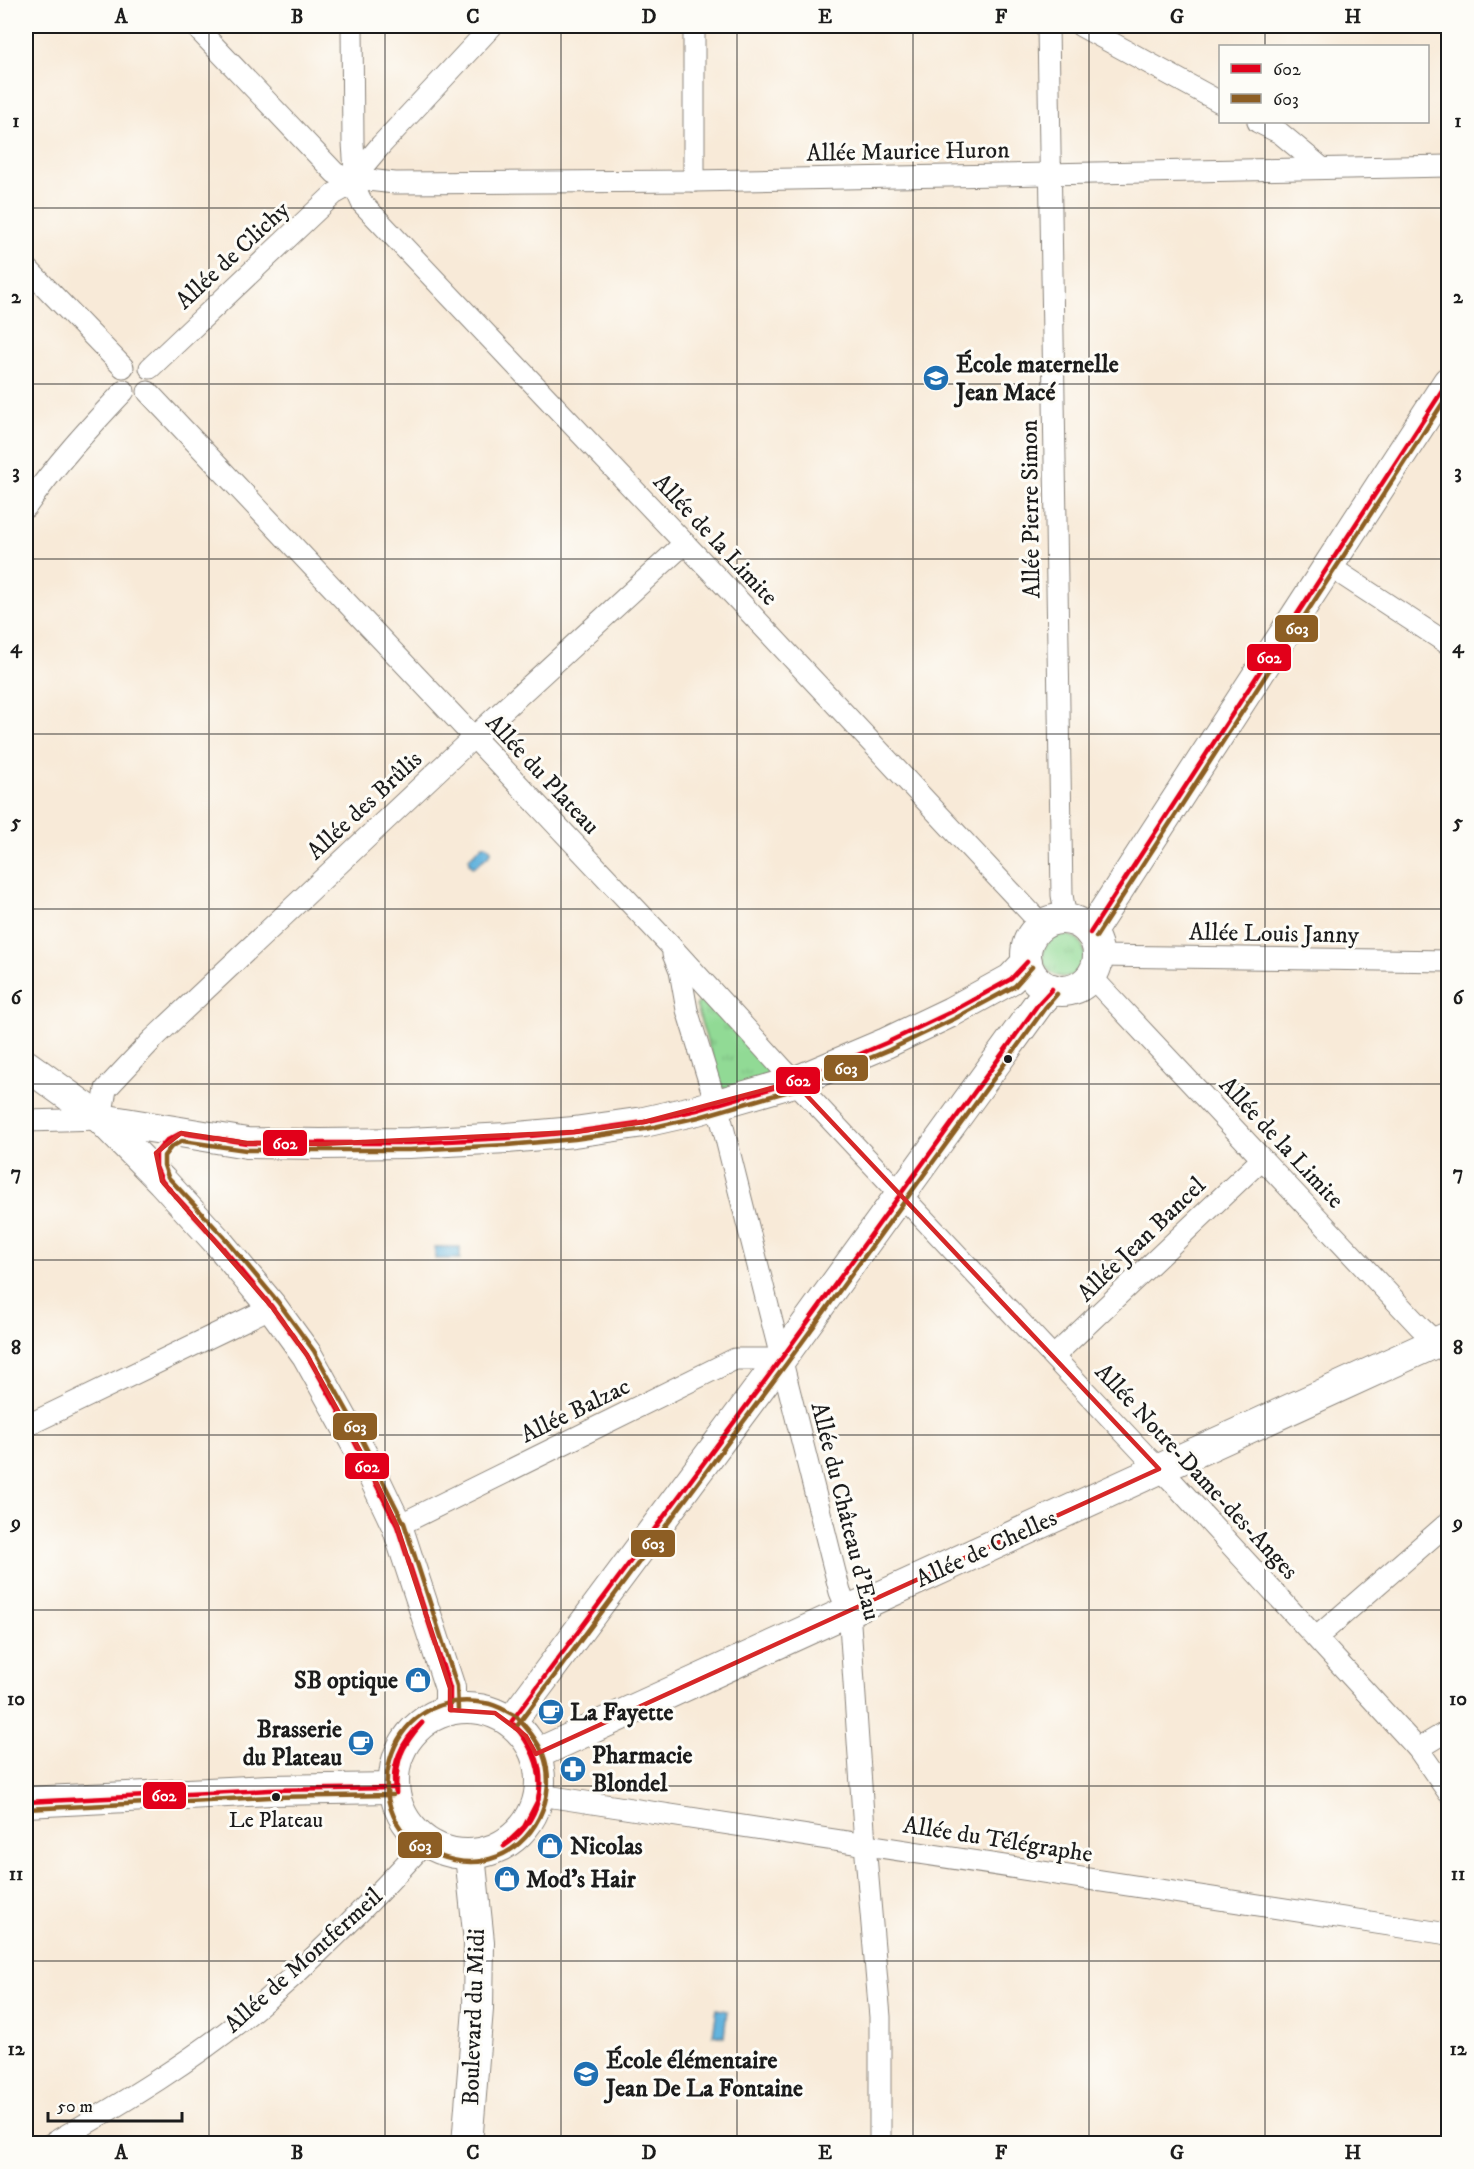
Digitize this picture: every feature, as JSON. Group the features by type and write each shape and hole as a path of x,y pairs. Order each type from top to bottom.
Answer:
{"main road":[{"path":"1077,942 1029,941 1026,951 1027,962 1035,979 1052,989 1072,990 1082,985 1077,942 1329,566 1445,398"},
{"path":"101,1119 247,1143 321,1144 474,1140 574,1132 644,1122 794,1082 886,1043 951,1012 1011,979 1027,962"},
{"path":"511,1722 781,1359 1039,1003 1052,989"},
{"path":"26,1065 101,1119 162,1181 272,1306 313,1365 368,1465 397,1526 450,1688 450,1710"},
{"path":"162,1181 156,1167 156,1153 166,1141 181,1133"},
{"name":"Allée de Chelles","path":"536,1754 1159,1469 1444,1344"},
{"path":"477,1708 495,1713 511,1722 526,1736 536,1754 541,1774 540,1795 532,1817 518,1835 500,1848 485,1853 470,1855 447,1853 425,1843 409,1828 399,1809 393,1788 394,1770 399,1752 409,1736 430,1718 450,1710 477,1708"},
{"path":"26,1802 270,1790 393,1788"},
{"name":"Boulevard du Midi","path":"467,2144 478,1998 479,1942 470,1855"}],"street":[{"name":"Allée de la Limite","path":"195,26 335,173 357,179 362,202 684,543 1077,942 1100,986 1262,1159 1444,1344"},
{"path":"352,26 353,143 357,179"},
{"name":"Allée de Clichy","path":"150,368 334,194 357,179 381,145 492,26"},
{"path":"694,26 694,181"},
{"name":"Allée Pierre Simon","path":"1048,26 1062,895 1077,942"},
{"path":"1081,26 1219,101"},
{"path":"1260,123 1280,133 1322,168"},
{"name":"Allée Maurice Huron","path":"357,179 395,183 694,181 1449,166"},
{"path":"26,267 123,367"},
{"path":"137,361 150,368 154,377 148,392 139,396 124,391 119,377 123,367 137,361"},
{"path":"26,507 69,451 124,391"},
{"name":"Allée du Plateau","path":"148,392 667,942 794,1082 900,1193"},
{"name":"Allée des Brûlis","path":"101,1119 106,1089 153,1039 684,543"},
{"path":"1329,566 1449,644"},
{"name":"Allée du Château d'Eau","path":"667,942 680,971 687,1010 717,1104 840,1592 848,1611 880,2017 880,2144"},
{"name":"Allée Louis Janny","path":"1077,942 1449,961"},
{"path":"687,1010 696,995 707,993 718,998"},
{"path":"26,1121 101,1119"},
{"name":"Allée Jean Bancel","path":"1054,1356 1262,1159"},
{"name":"Allée Notre-Dame-des-Anges","path":"900,1193 1317,1637 1418,1749 1449,1792"},
{"path":"26,1426 272,1306"},
{"name":"Allée Balzac","path":"397,1526 735,1359 781,1359"},
{"path":"1317,1637 1449,1523"},
{"path":"1418,1749 1449,1731"},
{"name":"Allée du Télégraphe","path":"540,1795 1449,1934"},
{"name":"Allée de Montfermeil","path":"51,2144 128,2098 259,2006 348,1926 425,1843"}],"highlighted area":[{"path":"794,1082 1159,1469 536,1754 526,1736 495,1713 450,1710 450,1688 397,1526 368,1465 307,1355 272,1307 162,1181 156,1153 181,1133 247,1143 321,1144 574,1132 644,1122"}],"green space":[{"path":"1064,935 1079,941 1085,956 1079,971 1064,977 1049,971 1043,956 1049,941"},
{"path":"706,999 769,1069 767,1076 728,1090 721,1087 696,1005 700,1000"}],"water":[{"path":"483,845 491,850 491,853 472,867 469,858"},
{"path":"435,1247 460,1247 460,1259 435,1259"},
{"path":"717,2009 727,2011 724,2037 713,2035"}],"transit line":[{"name":"602","path":"1090,933 1448,382"},
{"name":"603","path":"1096,937 1448,395"},
{"name":"602","path":"450,1710 450,1688 397,1526 342,1417 307,1355 272,1307 218,1242 162,1181 156,1167 156,1153 166,1141 181,1133 247,1143 409,1143 507,1138 574,1132 644,1122 697,1110 794,1082 886,1043 951,1012 1011,979 1027,962"},
{"name":"603","path":"458,1710 457,1686 404,1523 349,1414 314,1351 278,1302 224,1237 168,1177 164,1156 171,1147 182,1141 246,1150 409,1150 575,1139 645,1129 699,1117 796,1089 889,1050 954,1019 1015,986 1032,967"},
{"name":"602","path":"511,1722 781,1359 1039,1003 1052,989"},
{"name":"603","path":"517,1726 1057,994"},
{"name":"603","path":"514,1715 497,1706 485,1703 450,1703 422,1715 401,1735 390,1761 387,1789 394,1816 410,1839 437,1855 457,1861 477,1862 506,1853 530,1832 545,1803 548,1786 547,1770 538,1744 517,1717"},
{"name":"602","path":"396,1793 394,1773 399,1755 409,1737 422,1723"},
{"name":"602","path":"396,1793 398,1763 404,1747 422,1723"},
{"name":"602","path":"514,1725 528,1741 537,1760 540,1779 538,1800"},
{"name":"602","path":"514,1725 532,1751 538,1769 538,1800"},
{"name":"602","path":"26,1802 270,1790 393,1788"},
{"name":"603","path":"26,1809 270,1797 393,1795"},
{"name":"602","path":"504,1846 524,1827 538,1800"},
{"name":"602","path":"504,1846 526,1826 538,1800"}],"place":[{"name":"École maternelle Jean Macé","path":"936,378"},
{"name":"SB optique","path":"418,1680"},
{"name":"La Fayette","path":"551,1712"},
{"name":"Brasserie du Plateau","path":"361,1743"},
{"name":"Pharmacie Blondel","path":"573,1769"},
{"name":"Le Plateau","path":"276,1797"},
{"name":"Nicolas","path":"550,1846"},
{"name":"Mod's Hair","path":"507,1879"},
{"name":"École élémentaire Jean De La Fontaine","path":"586,2074"}]}
